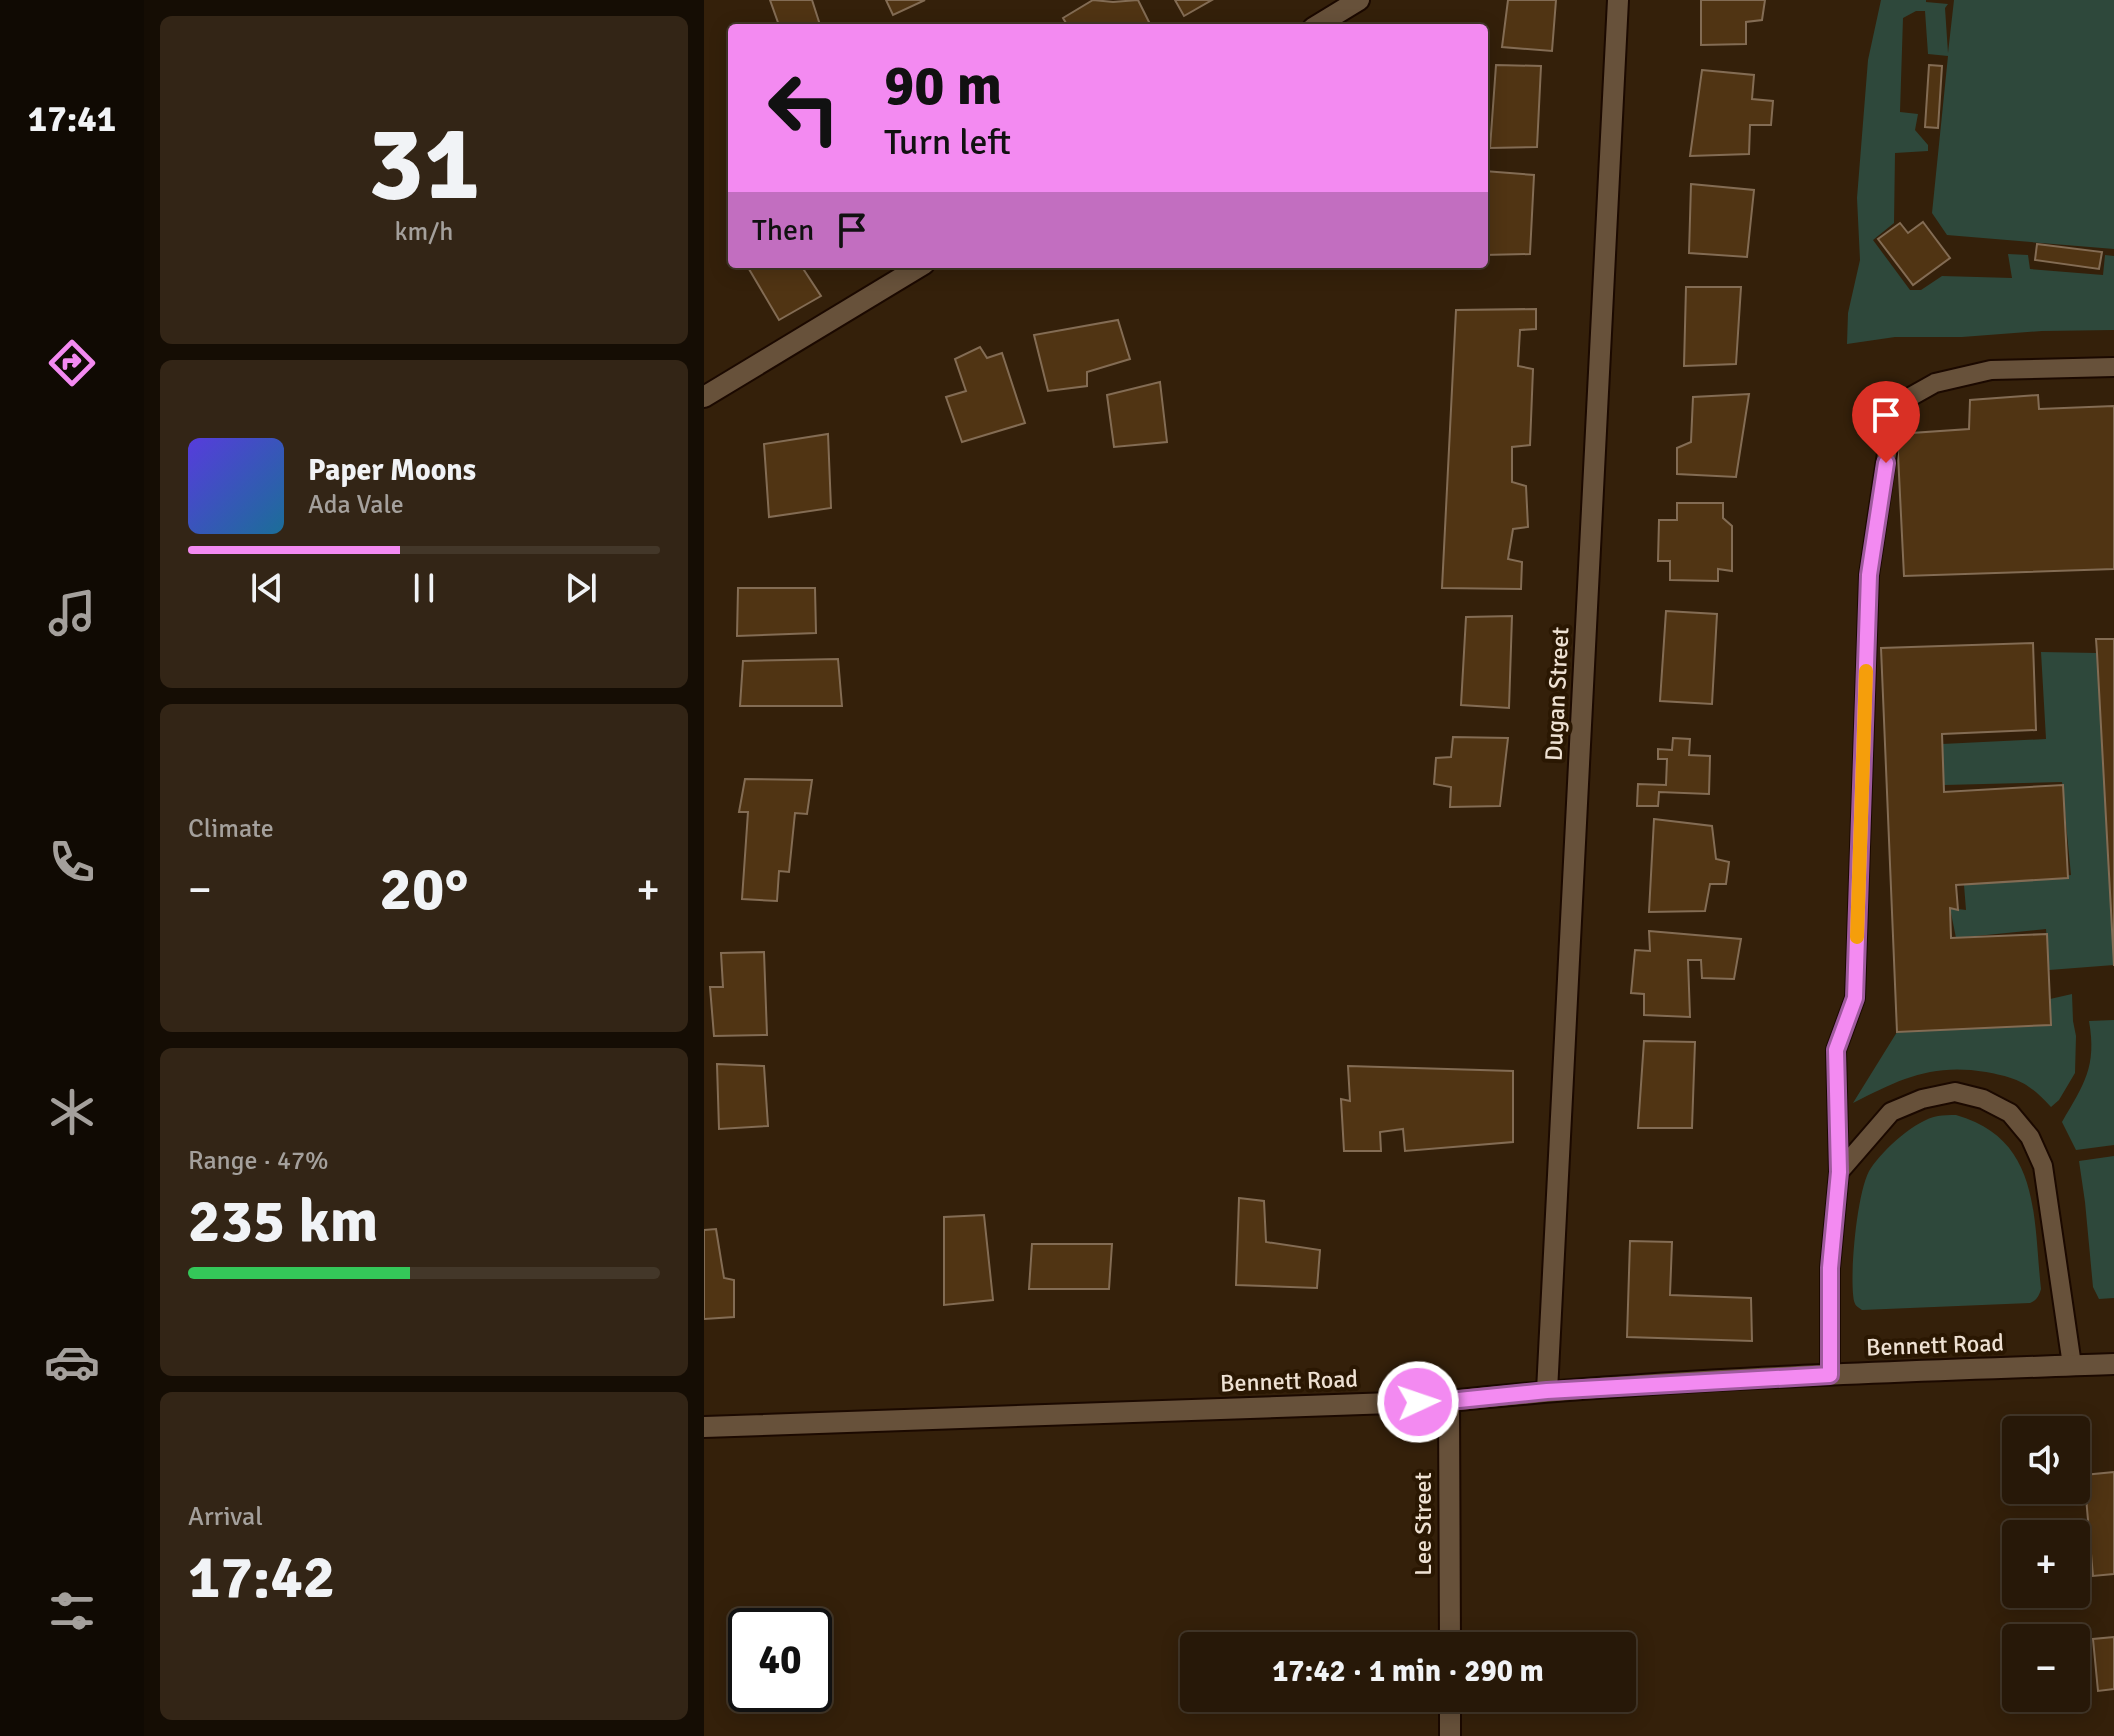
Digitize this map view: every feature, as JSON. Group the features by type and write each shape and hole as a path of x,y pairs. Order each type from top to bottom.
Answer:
{"street":[{"path":"1320,24 1359,0"},
{"name":"Dugan Street","path":"1547,1391 1618,0"},
{"path":"704,397 917,268"},
{"name":"Bennett Road","path":"704,1427 1449,1401 1547,1391 1830,1375 2114,1364"},
{"name":"Lee Street","path":"1449,1401 1450,1632"},
{"path":"1450,1712 1450,1736"}],"lane":[{"path":"1830,1375 1830,1268 1839,1172 1836,1050 1855,998 1869,575 1894,406 1935,383 1991,370 2114,367"},
{"path":"1839,1172 1891,1112 1922,1099 1955,1092 1983,1099 2010,1113 2030,1137 2043,1166 2072,1365"}],"green space":[{"path":"1881,0 1926,0 1948,4 1945,8 1948,53 1954,0 2114,0 2114,249 1947,235 1932,213 1948,56 1928,54 1925,11 1916,11 1903,18 1900,112 1918,114 1915,130 1928,145 1928,151 1895,153 1894,223 1873,240 1910,290 1921,290 1942,276 2012,278 2008,254 2028,255 2030,269 2103,275 2105,255 2114,256 2114,330 1895,337 1847,344 1848,313 1860,260 1857,198 1868,60"},
{"path":"2041,652 2097,653 2114,965 2049,970 2046,929 1956,938 1950,908 1966,910 1964,885 2071,875 2062,782 1944,785 1942,744 2046,739"},
{"path":"2072,994 2076,1036 2075,1073 2059,1100 2051,1107 2036,1092 2015,1079 1967,1070 1917,1075 1853,1103 1897,1032 2050,1025 2050,999"},
{"path":"2114,1020 2114,1145 2076,1150 2062,1122 2077,1097 2090,1063 2089,1021"},
{"path":"1956,1115 1984,1126 2004,1142 2018,1162 2033,1209 2041,1289 2038,1296 2030,1303 1862,1310 1854,1301 1853,1273 1855,1233 1866,1178 1884,1152 1910,1129 1929,1119"},
{"path":"2114,1156 2114,1298 2099,1299 2093,1287 2079,1161"}],"building":[{"path":"770,0 812,0 820,24 779,24"},
{"path":"886,0 925,0 893,15"},
{"path":"1093,0 1138,0 1150,24 1067,24 1063,18"},
{"path":"1175,0 1212,0 1184,16"},
{"path":"1508,0 1556,0 1552,51 1502,47"},
{"path":"1701,0 1765,0 1762,20 1746,22 1746,44 1701,45"},
{"path":"1496,65 1541,66 1537,147 1490,148"},
{"path":"1929,65 1942,66 1938,128 1925,127"},
{"path":"1702,70 1754,75 1752,99 1773,101 1771,125 1750,125 1749,154 1690,156"},
{"path":"1488,171 1534,175 1530,254 1488,255"},
{"path":"1691,184 1754,190 1747,257 1689,253"},
{"path":"1923,222 1950,258 1913,285 1878,239 1900,223 1908,233"},
{"path":"2037,244 2102,252 2099,269 2035,260"},
{"path":"748,268 803,268 821,296 779,320"},
{"path":"1686,287 1741,287 1736,364 1684,366"},
{"path":"1536,309 1536,329 1520,330 1518,366 1533,369 1530,445 1512,447 1512,482 1526,486 1528,527 1513,529 1508,559 1522,562 1521,589 1442,588 1456,310"},
{"path":"1118,320 1130,359 1087,372 1087,386 1048,391 1034,335"},
{"path":"980,347 987,358 1002,353 1025,423 962,442 946,397 966,391 955,359"},
{"path":"1160,382 1167,442 1114,447 1107,395"},
{"path":"1749,394 1736,477 1677,474 1677,448 1691,442 1693,397"},
{"path":"2038,395 2039,409 2114,406 2114,569 1904,576 1897,434 1969,429 1970,400"},
{"path":"828,434 831,508 769,517 764,444"},
{"path":"1677,503 1723,503 1723,518 1732,526 1732,571 1718,569 1718,581 1670,580 1670,561 1658,561 1659,520 1677,520"},
{"path":"738,588 815,588 816,633 737,636"},
{"path":"1666,611 1717,614 1712,704 1660,701"},
{"path":"1512,616 1509,708 1461,705 1466,617"},
{"path":"2096,639 2114,639 2114,966 2097,653"},
{"path":"2033,643 2036,730 1942,734 1944,792 2063,785 2068,878 1956,885 1958,910 1950,908 1951,938 2047,934 2051,1025 1897,1032 1881,648"},
{"path":"838,659 842,706 740,706 743,661"},
{"path":"1453,737 1508,738 1500,806 1450,807 1451,787 1434,784 1436,758 1451,757"},
{"path":"1673,738 1690,739 1689,755 1710,756 1709,794 1659,792 1658,806 1637,806 1638,784 1666,785 1667,759 1658,759 1658,749 1672,750"},
{"path":"745,779 812,780 807,814 795,813 789,872 779,871 777,901 742,899 748,812 739,812"},
{"path":"1654,819 1712,826 1716,859 1729,862 1726,884 1710,884 1705,911 1649,912"},
{"path":"1649,931 1741,939 1734,979 1702,978 1701,960 1688,960 1690,1017 1644,1015 1644,994 1631,993 1635,950 1650,951"},
{"path":"764,952 767,1035 714,1036 710,987 723,987 721,953"},
{"path":"1644,1041 1695,1042 1692,1128 1638,1128"},
{"path":"717,1064 764,1066 768,1126 719,1129"},
{"path":"1348,1066 1513,1071 1513,1142 1405,1151 1403,1129 1380,1132 1381,1151 1344,1151 1341,1099 1350,1101"},
{"path":"1239,1198 1264,1201 1266,1242 1320,1250 1317,1288 1236,1285"},
{"path":"984,1215 993,1300 944,1305 944,1217"},
{"path":"716,1229 724,1278 734,1280 734,1317 704,1319 704,1230"},
{"path":"1630,1241 1672,1242 1670,1295 1751,1298 1752,1341 1627,1337"},
{"path":"1032,1244 1112,1244 1109,1289 1029,1289"},
{"path":"2114,1472 2114,1574 2093,1576 2087,1504 2090,1504 2090,1474"},
{"path":"2114,1637 2114,1689 2098,1691 2093,1639"}],"slow traffic":[{"path":"1857,937 1866,671"}],"route":[{"path":"1418,1402 1547,1391 1830,1375 1830,1268 1839,1172 1836,1050 1855,998 1869,575 1886,463"}]}
